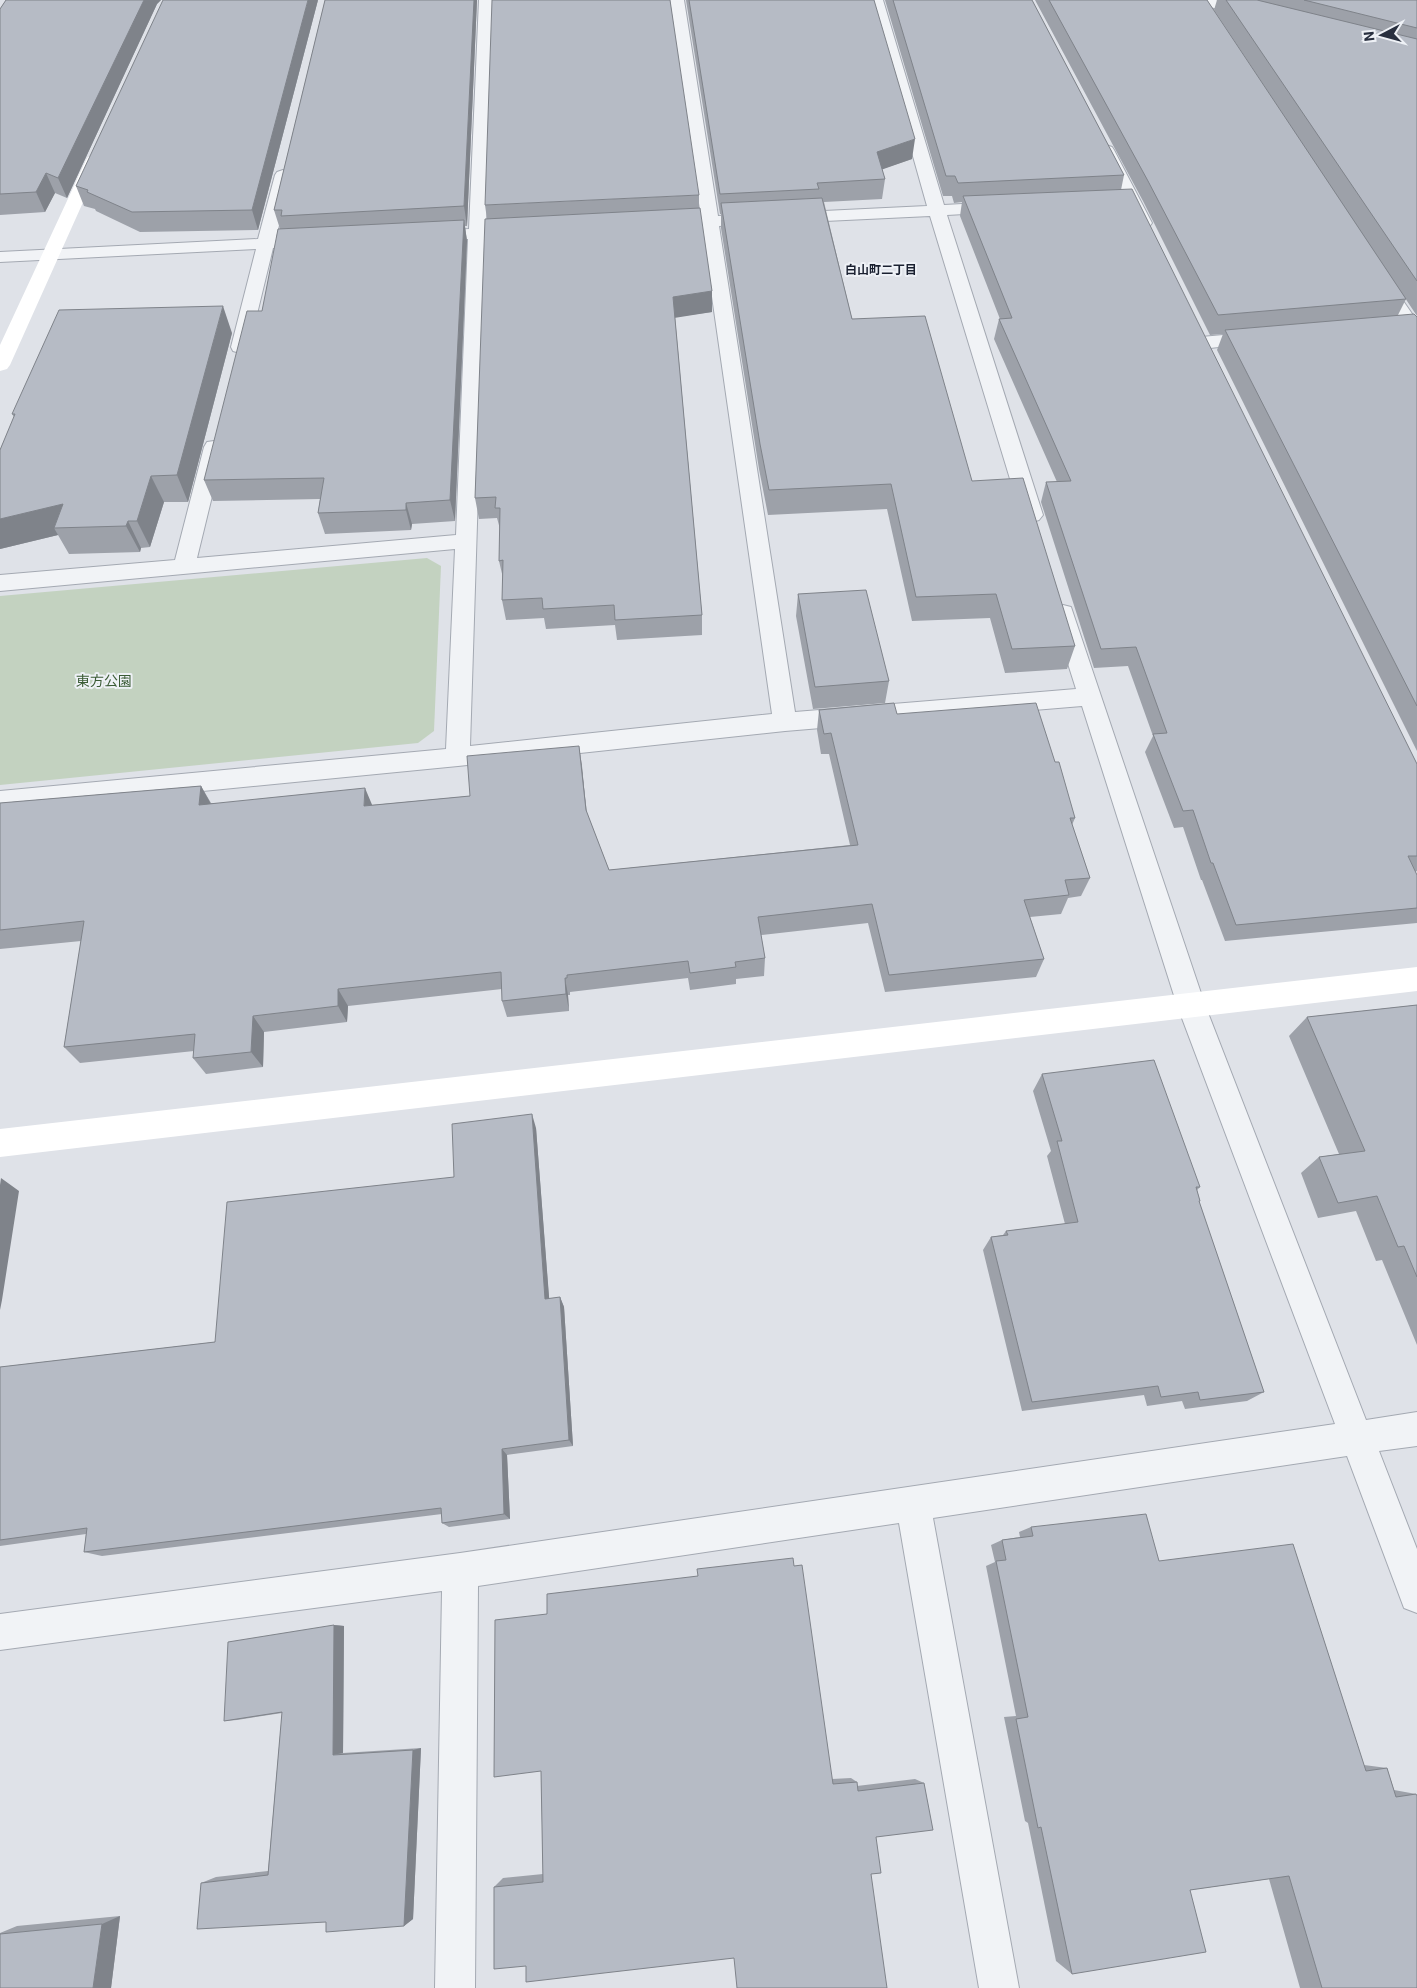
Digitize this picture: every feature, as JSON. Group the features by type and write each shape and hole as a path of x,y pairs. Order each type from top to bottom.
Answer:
{"street":[{"path":"458,757 486,0"},
{"path":"677,0 785,722"},
{"path":"876,0 937,210 1039,537"},
{"path":"1198,0 1264,16"},
{"path":"1198,0 1208,17"},
{"path":"1096,132 1150,237"},
{"path":"0,365 100,148"},
{"path":"235,367 288,156"},
{"path":"1114,203 1133,202"},
{"path":"652,224 1016,206"},
{"path":"410,236 536,230"},
{"path":"0,257 333,240"},
{"path":"1372,267 1415,329"},
{"path":"1193,325 1210,360"},
{"path":"1390,327 1415,329"},
{"path":"1201,343 1271,337"},
{"path":"184,566 218,433"},
{"path":"0,583 466,541"},
{"path":"1057,594 1191,1005 1417,1595"},
{"path":"0,801 458,757 785,722 1089,696"},
{"path":"0,1143 1417,979"},
{"path":"0,1634 460,1571 1417,1429"},
{"path":"913,1504 999,1988"},
{"path":"456,1988 460,1571"}],"green space":[{"name":"東方公園","path":"427,558 441,566 434,731 418,743 0,785 0,596"}],"building":[{"path":"6,0 144,0 58,178 46,173 36,192 0,194 0,9"},
{"path":"163,0 308,0 252,210 132,212 76,186"},
{"path":"325,0 474,0 464,206 281,216 282,210 274,210"},
{"path":"492,0 670,0 699,195 485,205"},
{"path":"689,0 874,0 915,139 877,152 885,179 817,183 819,189 720,194"},
{"path":"893,0 1032,0 1124,175 958,183 955,176 946,176"},
{"path":"1049,0 1207,0 1406,299 1218,315 1148,181"},
{"path":"1226,0 1257,0 1417,39 1417,281"},
{"path":"1304,0 1417,0 1417,28"},
{"path":"1132,189 1417,764 1417,856 1408,856 1417,875 1417,908 1236,925 1213,863 1211,863 1193,810 1183,811 1153,734 1167,733 1136,647 1101,649 1046,482 1071,481 999,319 1012,318 963,196"},
{"path":"822,198 852,319 925,316 972,481 1023,478 1075,646 1012,649 996,594 916,597 891,484 769,490 721,203"},
{"path":"700,208 712,291 673,297 702,615 615,620 614,605 543,609 542,598 502,600 503,560 499,561 500,508 495,508 496,497 475,498 485,219"},
{"path":"464,220 450,500 406,503 406,510 318,513 324,478 204,480 247,311 262,311 278,229"},
{"path":"223,306 177,475 151,476 137,521 128,521 126,526 54,528 63,504 0,519 0,450 15,414 12,414 59,310"},
{"path":"1414,314 1417,317 1417,706 1225,330"},
{"path":"866,590 889,681 815,687 798,594"},
{"path":"894,703 897,714 1036,703 1055,762 1059,762 1075,818 1070,818 1090,878 1065,880 1069,895 1024,900 1044,959 889,975 872,904 758,917 765,958 735,962 736,967 690,973 688,961 567,975 567,978 565,978 566,994 502,1001 501,972 338,989 338,1006 253,1016 251,1052 193,1058 195,1034 64,1047 84,921 0,930 0,803 201,786 199,805 365,788 364,806 470,796 467,756 579,746 586,810 609,870 858,845 831,733 824,734 819,710"},
{"path":"1417,1005 1417,1277 1404,1246 1398,1247 1377,1196 1338,1203 1319,1157 1365,1151 1307,1017"},
{"path":"1154,1060 1200,1187 1196,1187 1199,1201 1264,1392 1200,1400 1198,1392 1161,1397 1158,1386 1032,1402 991,1237 1008,1235 1006,1231 1078,1222 1057,1141 1062,1141 1042,1074"},
{"path":"532,1114 545,1299 560,1297 569,1440 502,1449 504,1514 442,1523 441,1508 84,1552 87,1528 0,1540 0,1367 215,1342 227,1202 454,1177 452,1124"},
{"path":"1146,1514 1159,1561 1293,1544 1366,1771 1387,1768 1396,1797 1416,1794 1417,1796 1417,1988 1322,1988 1289,1876 1190,1890 1206,1952 1072,1974 1041,1827 1038,1828 1016,1719 1028,1717 996,1561 1006,1560 1002,1540 1033,1536 1031,1527"},
{"path":"793,1558 794,1566 802,1565 833,1784 857,1782 858,1791 924,1783 933,1830 876,1837 881,1873 871,1874 887,1988 737,1988 734,1958 526,1982 526,1966 494,1969 494,1887 543,1882 541,1771 494,1777 495,1620 547,1614 547,1594 698,1576 697,1569"},
{"path":"334,1625 333,1755 413,1750 404,1926 326,1932 326,1922 197,1929 201,1883 268,1875 282,1712 224,1721 228,1642"},
{"path":"102,1924 93,1988 0,1988 0,1934"}],"district":[{"name":"白山町二丁目","path":"881,270"}]}
